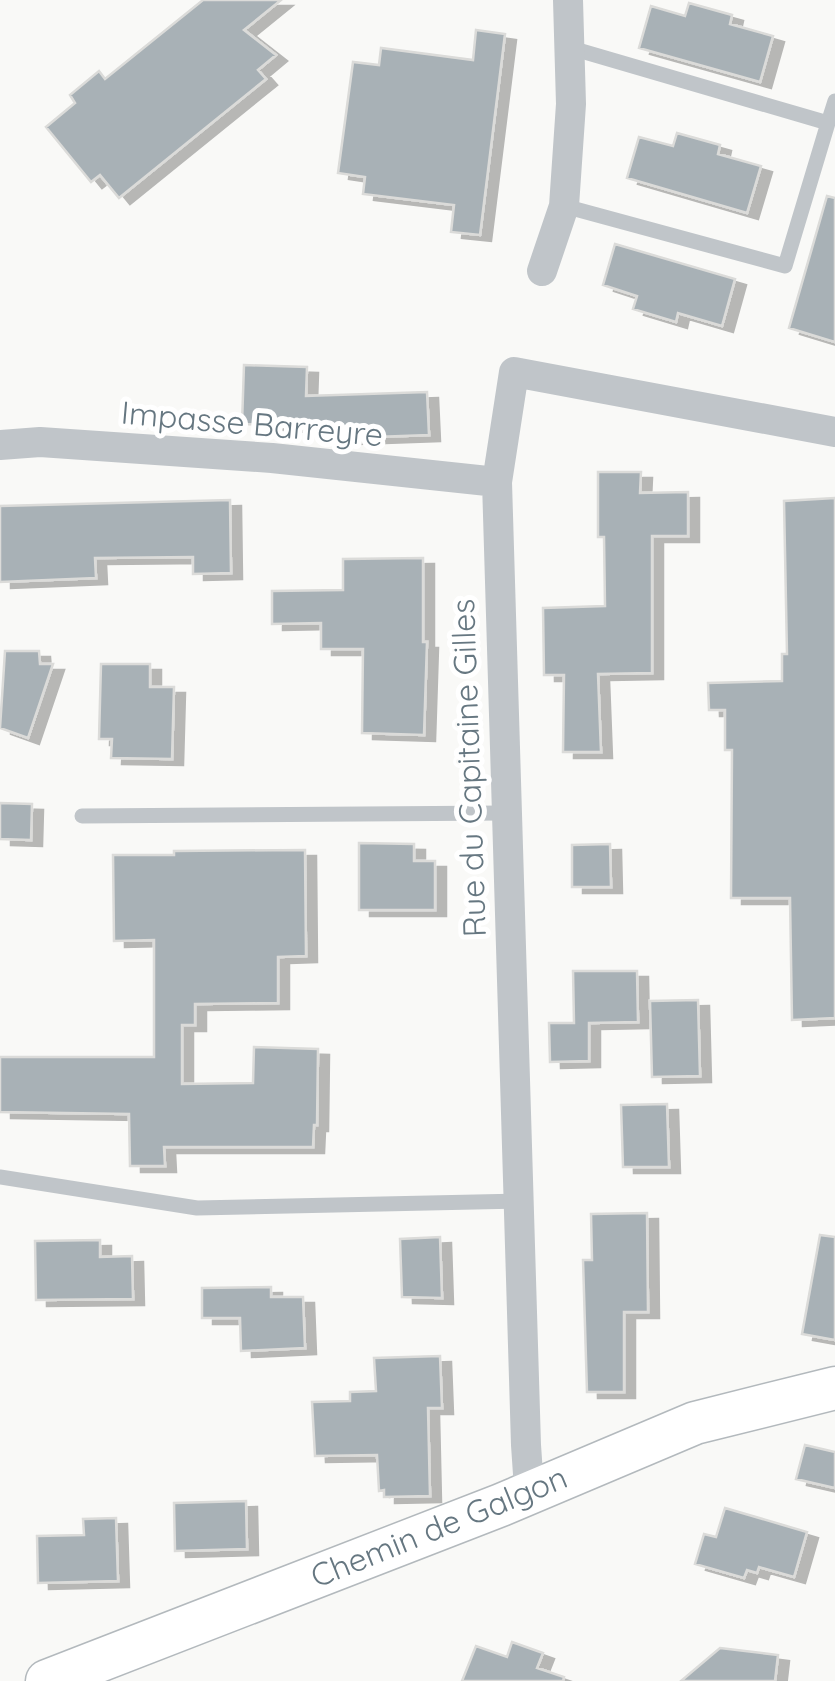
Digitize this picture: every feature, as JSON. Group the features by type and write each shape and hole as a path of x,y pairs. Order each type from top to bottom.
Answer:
{"main road":[{"name":"Chemin de Galgon","path":"59,1679 500,1505 694,1423 835,1388"}],"street":[{"path":"542,270 564,206 571,104 568,0"},
{"name":"Rue du Capitaine Gilles","path":"534,1489 528,1474 526,1445 497,482 514,372 835,432"},
{"name":"Impasse Barreyre","path":"0,445 40,442 272,458 497,482"}],"lane":[{"path":"572,48 828,123"},
{"path":"564,206 786,266 835,100"},
{"path":"82,816 504,814"},
{"path":"0,1177 197,1208 518,1201"}],"building":[{"path":"203,0 281,0 244,30 276,55 258,70 266,79 119,198 100,175 91,182 46,127 75,103 70,95 99,71 105,79"},
{"path":"689,3 732,15 730,24 773,36 760,82 639,48 651,6 685,16"},
{"path":"476,30 505,34 480,235 451,232 454,205 363,194 365,177 338,173 353,62 379,65 381,48 473,60"},
{"path":"677,133 720,145 718,154 761,166 747,213 627,178 639,137 673,146"},
{"path":"827,196 835,198 835,342 789,328"},
{"path":"615,244 735,279 722,326 678,313 676,322 633,309 637,296 603,285"},
{"path":"244,365 307,367 306,396 427,392 429,435 347,438 347,434 327,435 327,427 242,424"},
{"path":"598,472 641,472 640,493 688,492 688,536 652,536 652,673 598,674 601,752 563,752 564,675 544,675 543,608 605,606 604,537 598,537"},
{"path":"835,498 835,1018 792,1020 790,898 731,898 732,750 725,750 725,710 709,710 708,683 782,681 782,654 787,654 784,501"},
{"path":"230,500 231,573 193,574 193,557 95,558 96,578 0,582 0,506"},
{"path":"423,558 423,642 427,642 424,735 362,733 363,649 321,649 321,623 272,624 272,591 343,590 343,559"},
{"path":"5,651 39,651 40,664 53,664 28,738 0,728"},
{"path":"101,664 150,664 150,687 174,687 172,759 111,758 112,739 99,739"},
{"path":"0,803 32,804 31,840 0,839"},
{"path":"359,843 414,844 414,861 435,861 435,910 359,910"},
{"path":"610,844 611,887 572,887 572,845"},
{"path":"305,850 306,956 278,957 278,1003 195,1004 195,1025 182,1025 182,1084 253,1083 254,1047 318,1049 313,1147 164,1147 165,1166 130,1166 129,1114 0,1112 0,1057 154,1057 154,940 114,941 113,855"},
{"path":"573,971 637,971 638,1022 589,1023 589,1061 550,1062 549,1023 574,1023"},
{"path":"698,1000 700,1076 652,1077 650,1001"},
{"path":"667,1104 669,1167 623,1167 621,1105"},
{"path":"647,1213 648,1312 624,1312 624,1392 587,1392 583,1260 592,1260 591,1214"},
{"path":"820,1235 835,1237 835,1340 802,1334"},
{"path":"440,1237 442,1298 402,1297 400,1239"},
{"path":"100,1240 100,1257 132,1256 133,1299 36,1300 35,1241"},
{"path":"271,1287 271,1297 303,1297 305,1348 241,1351 240,1318 202,1318 202,1288"},
{"path":"440,1356 442,1408 428,1408 430,1496 384,1497 384,1490 379,1491 377,1455 315,1456 312,1402 350,1401 350,1392 376,1391 374,1358"},
{"path":"805,1445 835,1452 835,1488 796,1479"},
{"path":"246,1501 247,1549 175,1551 174,1503"},
{"path":"725,1508 807,1532 794,1577 759,1567 757,1573 747,1570 744,1578 695,1564 704,1534 716,1537"},
{"path":"116,1518 118,1581 38,1583 37,1536 84,1535 83,1519"},
{"path":"512,1642 543,1653 537,1668 564,1677 563,1681 462,1681 476,1646 507,1657"},
{"path":"720,1648 778,1655 775,1681 681,1681"}]}
